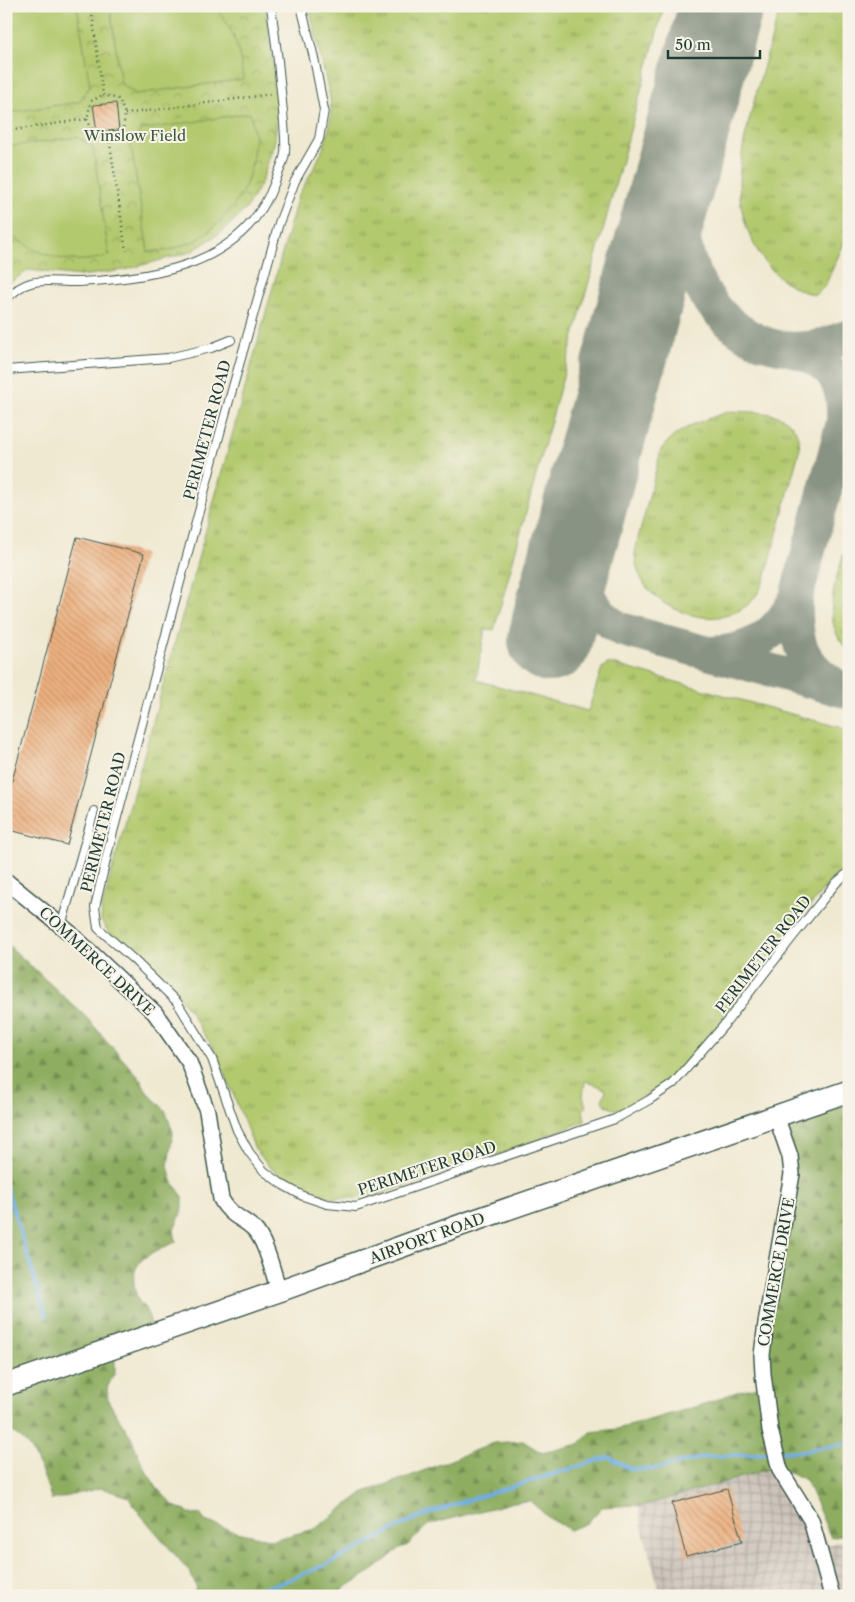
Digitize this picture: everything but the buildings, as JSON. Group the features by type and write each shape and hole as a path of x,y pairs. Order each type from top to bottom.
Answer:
{"main road":[{"name":"AIRPORT ROAD","path":"6,1385 279,1291 460,1225 849,1091"}],"street":[{"name":"COMMERCE DRIVE","path":"6,881 61,926 154,1013 189,1062 207,1111 222,1199 226,1209 254,1228 260,1237 279,1291"},
{"name":"COMMERCE DRIVE","path":"776,1116 790,1156 792,1174 766,1323 762,1355 763,1374 770,1430 780,1470 811,1520 832,1596"}],"lane":[{"path":"6,300 24,286 39,280 74,282 111,280 173,270 197,261 222,247 244,230 267,201 285,154 282,92 271,6"},
{"name":"PERIMETER ROAD","path":"301,6 324,110 319,140 295,181 279,223 222,423 109,847 95,907 98,928 177,1002 212,1059 237,1130 249,1152 264,1171 303,1196 327,1204 356,1207 615,1119 649,1100 672,1084 726,1024 791,938 836,883 849,872"},
{"path":"6,370 168,358 211,348 231,340"},
{"path":"61,926 94,811"}],"path":[{"path":"91,6 103,95"},
{"path":"125,114 282,92"},
{"path":"103,95 119,98 125,114 123,130 109,138 94,134 87,120 90,101 103,95"},
{"path":"6,131 87,120"},
{"path":"109,138 126,251"}],"shaded area":[{"path":"777,1468 828,1545 849,1539 849,1596 661,1596 642,1528 639,1507"}],"green space":[{"name":"Winslow Field","path":"6,6 265,6 273,57 277,117 275,140 262,181 246,209 223,231 191,252 124,270 80,276 29,270 6,285"},
{"path":"6,6 77,6 90,86 79,102 6,113"},
{"path":"110,6 213,6 226,22 235,40 243,79 136,94 121,84"},
{"path":"309,6 664,6 494,630 485,629 476,680 588,711 602,668 607,664 612,664 849,730 849,865 833,878 719,1023 669,1081 626,1108 615,1109 610,1108 602,1101 606,1090 585,1081 583,1096 586,1107 583,1109 585,1121 508,1151 375,1196 355,1198 333,1198 314,1194 290,1183 270,1167 255,1149 218,1056 189,1010 170,986 107,930 101,920 102,907 298,196 323,149 330,124 330,97"},
{"path":"781,6 849,6 849,232 825,286 815,295 796,288 780,277 766,263 755,246 747,228 739,188 742,150 746,131"},
{"path":"250,113 255,137 252,163 246,185 233,207 217,224 197,240 170,250 148,252 131,146 141,130"},
{"path":"77,137 93,147 109,256 89,260 53,257 33,249 6,230 6,147"},
{"path":"731,411 765,413 785,419 797,435 800,448 766,575 759,592 747,606 736,612 723,616 695,616 680,611 654,596 645,585 639,573 636,564 636,546 661,450 675,435 684,429"},
{"path":"849,536 849,651 839,639 832,611 836,580"},
{"path":"6,943 86,1017 141,1080 147,1092 165,1110 173,1132 168,1166 172,1181 183,1197 183,1209 174,1230 176,1242 148,1255 137,1267 134,1275 137,1299 147,1313 153,1333 115,1348 115,1372 107,1388 108,1400 130,1435 144,1468 157,1488 174,1506 194,1515 200,1514 205,1521 233,1531 272,1540 315,1529 364,1492 494,1443 523,1441 542,1453 579,1444 591,1432 617,1429 699,1406 739,1391 762,1386 792,1174 776,1118 849,1091 849,1533 831,1538 806,1480 777,1467 639,1507 635,1505 602,1507 587,1523 570,1530 549,1518 530,1501 514,1502 428,1525 408,1545 400,1548 375,1569 338,1592 336,1596 188,1596 197,1589 190,1572 128,1497 101,1488 52,1500 41,1469 31,1450 6,1426"}],"waterway":[{"path":"6,1186 46,1316"},
{"path":"779,1452 802,1451 849,1443"},
{"path":"238,1596 284,1582 330,1563 416,1518 609,1457 630,1469 654,1469 705,1457 772,1453"}],"taxiway":[{"path":"679,161 682,224 691,266 701,287 713,305 728,321 745,334 764,343 785,348 808,348 829,344 849,336"},
{"path":"789,349 815,359 832,374 838,383 841,394 843,422"},
{"path":"711,653 739,649 762,639 781,622 789,611 796,598 849,400"},
{"path":"572,555 583,587 595,607 620,629 849,692"},
{"path":"796,598 797,627 802,649 814,668 837,686"}],"runway":[{"path":"550,640 721,6"}]}
